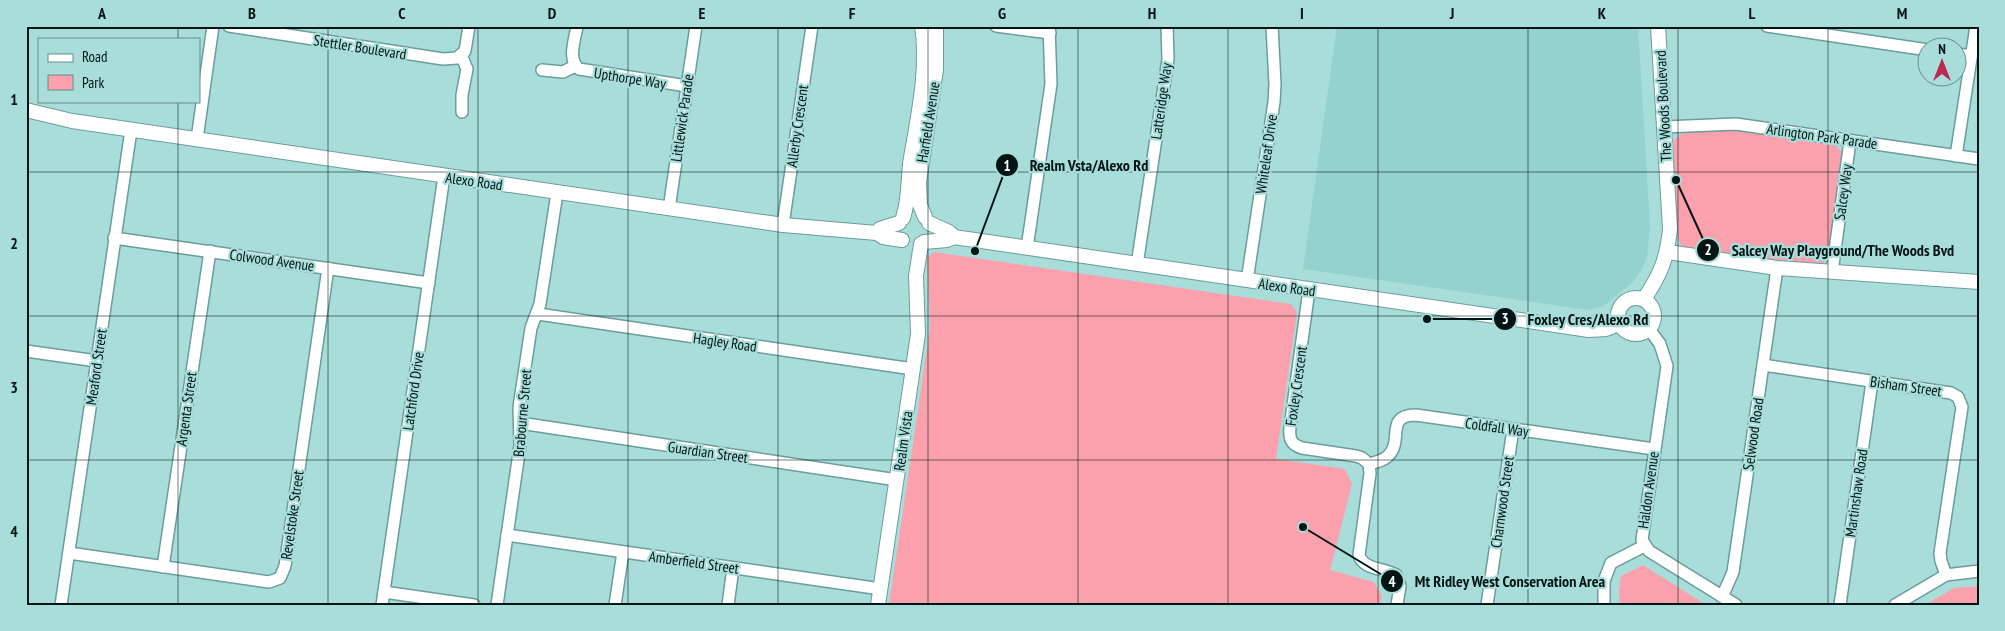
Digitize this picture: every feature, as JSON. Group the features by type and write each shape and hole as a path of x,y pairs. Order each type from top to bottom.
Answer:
{"street":[{"path":"197,139 213,26"},
{"name":"Stettler Boulevard","path":"230,26 277,30 443,59 461,56"},
{"path":"462,112 462,95 467,69 461,56 466,48 469,26"},
{"name":"Upthorpe Way","path":"577,26 572,55 575,66 579,69 687,86"},
{"name":"Littlewick Parade","path":"669,209 696,26"},
{"name":"Allerby Crescent","path":"783,225 812,26"},
{"name":"Harfield Avenue","path":"901,220 907,202 924,60 922,26"},
{"name":"Harfield Avenue","path":"927,220 920,205 919,182 936,70 936,26"},
{"path":"996,26 1050,30 1051,84 1027,248"},
{"name":"Latteridge Way","path":"1137,265 1168,59 1167,26"},
{"name":"Whiteleaf Drive","path":"1247,281 1274,102 1272,26"},
{"name":"The Woods Boulevard","path":"1644,299 1657,279 1668,252 1670,229 1658,26"},
{"path":"1767,26 1918,49"},
{"path":"1956,156 1976,26"},
{"path":"1968,55 1972,56"},
{"name":"Upthorpe Way","path":"542,70 563,72 575,66"},
{"name":"Alexo Road","path":"26,110 72,121 557,193 783,225 877,233 883,237 904,242"},
{"name":"Alexo Road","path":"26,120 72,121"},
{"name":"Arlington Park Parade","path":"1664,127 1736,124 1979,160"},
{"name":"Meaford Street","path":"61,605 131,130"},
{"name":"Salcey Way","path":"1832,272 1850,141"},
{"name":"Latchford Drive","path":"382,605 444,176"},
{"name":"Brabourne Street","path":"497,605 520,446 519,407 531,328 538,314 557,193"},
{"path":"912,213 927,220 930,234 923,243 916,245 904,242 899,235 901,220 912,213"},
{"name":"Alexo Road","path":"877,233 880,229 901,220"},
{"name":"Alexo Road","path":"927,220 949,232 954,237"},
{"name":"Alexo Road","path":"923,243 947,240 954,237 1589,330 1606,329 1619,324"},
{"name":"Colwood Avenue","path":"114,238 429,283"},
{"name":"Realm Vista","path":"878,605 913,369 918,322 916,276 912,259 904,242"},
{"name":"Realm Vista","path":"916,276 923,243"},
{"name":"Argenta Street","path":"163,567 210,251"},
{"path":"1668,252 1777,268 1979,282"},
{"name":"Revelstoke Street","path":"69,553 269,582 275,581 283,573 328,268"},
{"name":"Selwood Road","path":"1722,597 1733,572 1777,268"},
{"name":"Foxley Crescent","path":"1309,290 1290,438 1292,442 1302,448 1356,456 1370,464"},
{"path":"1636,297 1644,299 1653,310 1653,323 1643,333 1636,334 1623,330 1619,324 1617,316 1622,304 1636,297"},
{"name":"Hagley Road","path":"538,314 913,369"},
{"name":"Haldon Avenue","path":"1649,329 1660,344 1667,366 1642,532 1644,546 1648,551 1736,605"},
{"path":"26,350 97,361"},
{"name":"Bisham Street","path":"1763,365 1951,393 1958,396 1962,407 1940,553 1946,575"},
{"name":"Martinshaw Road","path":"1840,605 1872,382"},
{"name":"Coldfall Way","path":"1370,464 1384,460 1393,450 1399,420 1405,415 1654,449"},
{"name":"Guardian Street","path":"520,423 897,480"},
{"name":"Charnwood Street","path":"1487,605 1513,429"},
{"path":"1370,464 1359,556 1360,560 1365,564 1396,575 1400,586 1397,605"},
{"name":"Amberfield Street","path":"507,535 881,590"},
{"path":"1604,605 1604,581 1607,569 1611,563 1644,546"},
{"path":"615,605 623,552"},
{"path":"728,605 733,568"},
{"path":"1895,605 1946,575 1979,571"},
{"path":"384,592 474,605"}],"shaded area":[{"path":"1337,26 1638,26 1650,226 1647,256 1642,269 1633,282 1604,306 1588,310 1303,269"}],"green space":[{"path":"1729,128 1834,144 1843,153 1828,257 1824,263 1798,265 1779,263 1682,247 1678,239 1673,142 1691,130"},
{"path":"934,252 1291,304 1297,313 1276,459 1345,469 1352,484 1330,570 1374,582 1382,596 1380,605 889,605 930,328 927,258"},
{"path":"1643,565 1706,605 1620,605 1621,576"},
{"path":"1979,586 1979,605 1925,605 1954,588"}],"place":[{"name":"Salcey Way Playground/The Woods Bvd","path":"1676,180"},
{"name":"Realm Vsta/Alexo Rd","path":"975,251"},
{"name":"Foxley Cres/Alexo Rd","path":"1427,319"},
{"name":"Mt Ridley West Conservation Area","path":"1303,527"}]}
